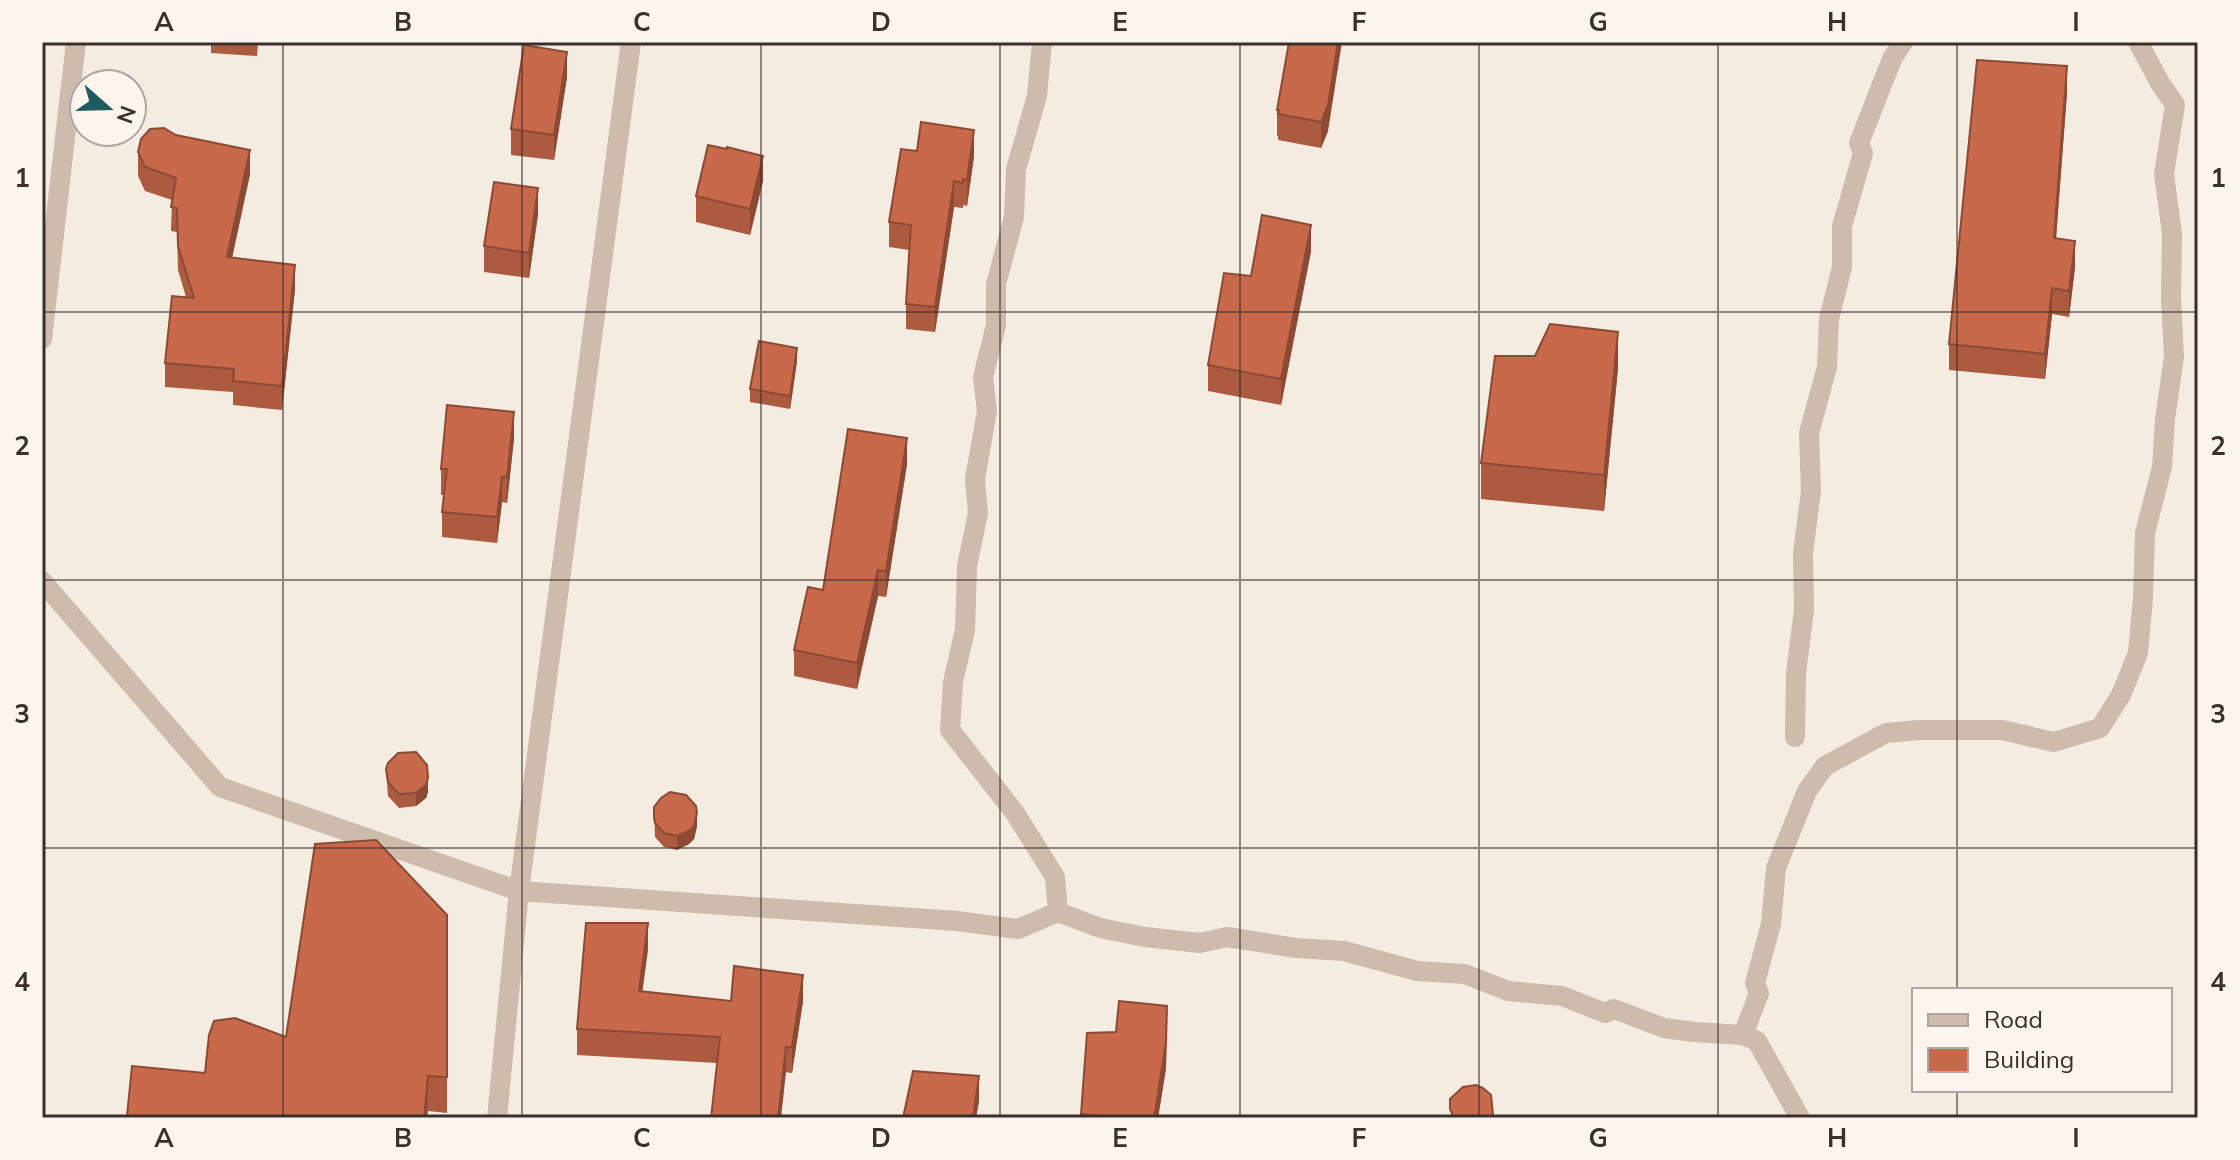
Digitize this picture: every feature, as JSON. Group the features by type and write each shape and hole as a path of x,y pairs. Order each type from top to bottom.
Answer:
{"street":[{"path":"42,339 76,42"},
{"path":"497,1118 519,891 631,42"},
{"path":"1042,42 1037,96 1016,169 1014,217 996,284 996,325 983,377 987,411 975,479 978,513 967,566 965,630 953,682 950,730 1015,813 1055,877 1058,912"},
{"path":"1795,737 1796,673 1804,610 1803,553 1811,491 1809,433 1827,367 1829,319 1842,267 1842,226 1863,153 1859,143 1892,59 1903,42"},
{"path":"1743,1035 1759,993 1755,983 1771,924 1776,868 1807,791 1825,766 1886,733 2002,730 2054,742 2100,728 2121,695 2138,653 2145,533 2162,467 2174,357 2172,234 2164,174 2175,105 2138,42"},
{"path":"42,581 220,787 519,891 957,921 1018,929 1058,912 1100,928 1145,937 1200,943 1227,937 1296,948 1344,951 1417,971 1465,974 1508,991 1562,996 1605,1013 1614,1009 1664,1028 1743,1035 1757,1041 1800,1118"}],"building":[{"path":"1289,42 1338,42 1328,105 1321,122 1278,114"},
{"path":"524,45 567,52 554,135 511,129"},
{"path":"1977,60 2067,66 2054,238 2075,241 2069,291 2052,288 2045,354 1949,344"},
{"path":"921,122 974,130 967,180 963,179 963,183 954,181 935,307 906,304 911,225 889,222 901,149 917,151"},
{"path":"164,128 176,135 250,150 227,257 295,265 282,386 233,381 234,369 165,363 172,296 194,298 178,246 177,208 171,207 176,178 145,167 138,152 139,148 148,148 150,129"},
{"path":"708,145 763,156 750,209 696,196"},
{"path":"494,182 538,188 529,253 484,246"},
{"path":"1262,215 1311,225 1281,379 1208,365 1224,273 1251,276"},
{"path":"1550,324 1618,332 1604,475 1481,463 1495,356 1535,356"},
{"path":"759,341 797,348 790,396 750,389"},
{"path":"447,405 514,412 507,477 502,477 497,517 442,512 447,469 441,469"},
{"path":"848,429 907,438 886,571 878,570 857,663 794,650 808,587 823,590"},
{"path":"416,752 427,765 426,785 416,793 399,794 388,782 388,763 398,753"},
{"path":"670,792 686,795 696,806 694,826 677,836 664,833 654,817 654,807"},
{"path":"376,840 447,915 447,1077 428,1076 424,1118 127,1116 132,1066 205,1073 209,1035 214,1021 235,1018 286,1037 315,844"},
{"path":"586,923 648,923 639,991 731,1001 734,966 803,975 792,1047 786,1047 778,1118 711,1118 720,1037 577,1029"},
{"path":"1119,1001 1167,1006 1166,1042 1154,1118 1081,1114 1087,1033 1116,1032"},
{"path":"913,1071 979,1076 973,1118 903,1118"},
{"path":"1476,1085 1491,1095 1493,1115 1489,1118 1454,1118 1450,1099 1463,1087"}]}
